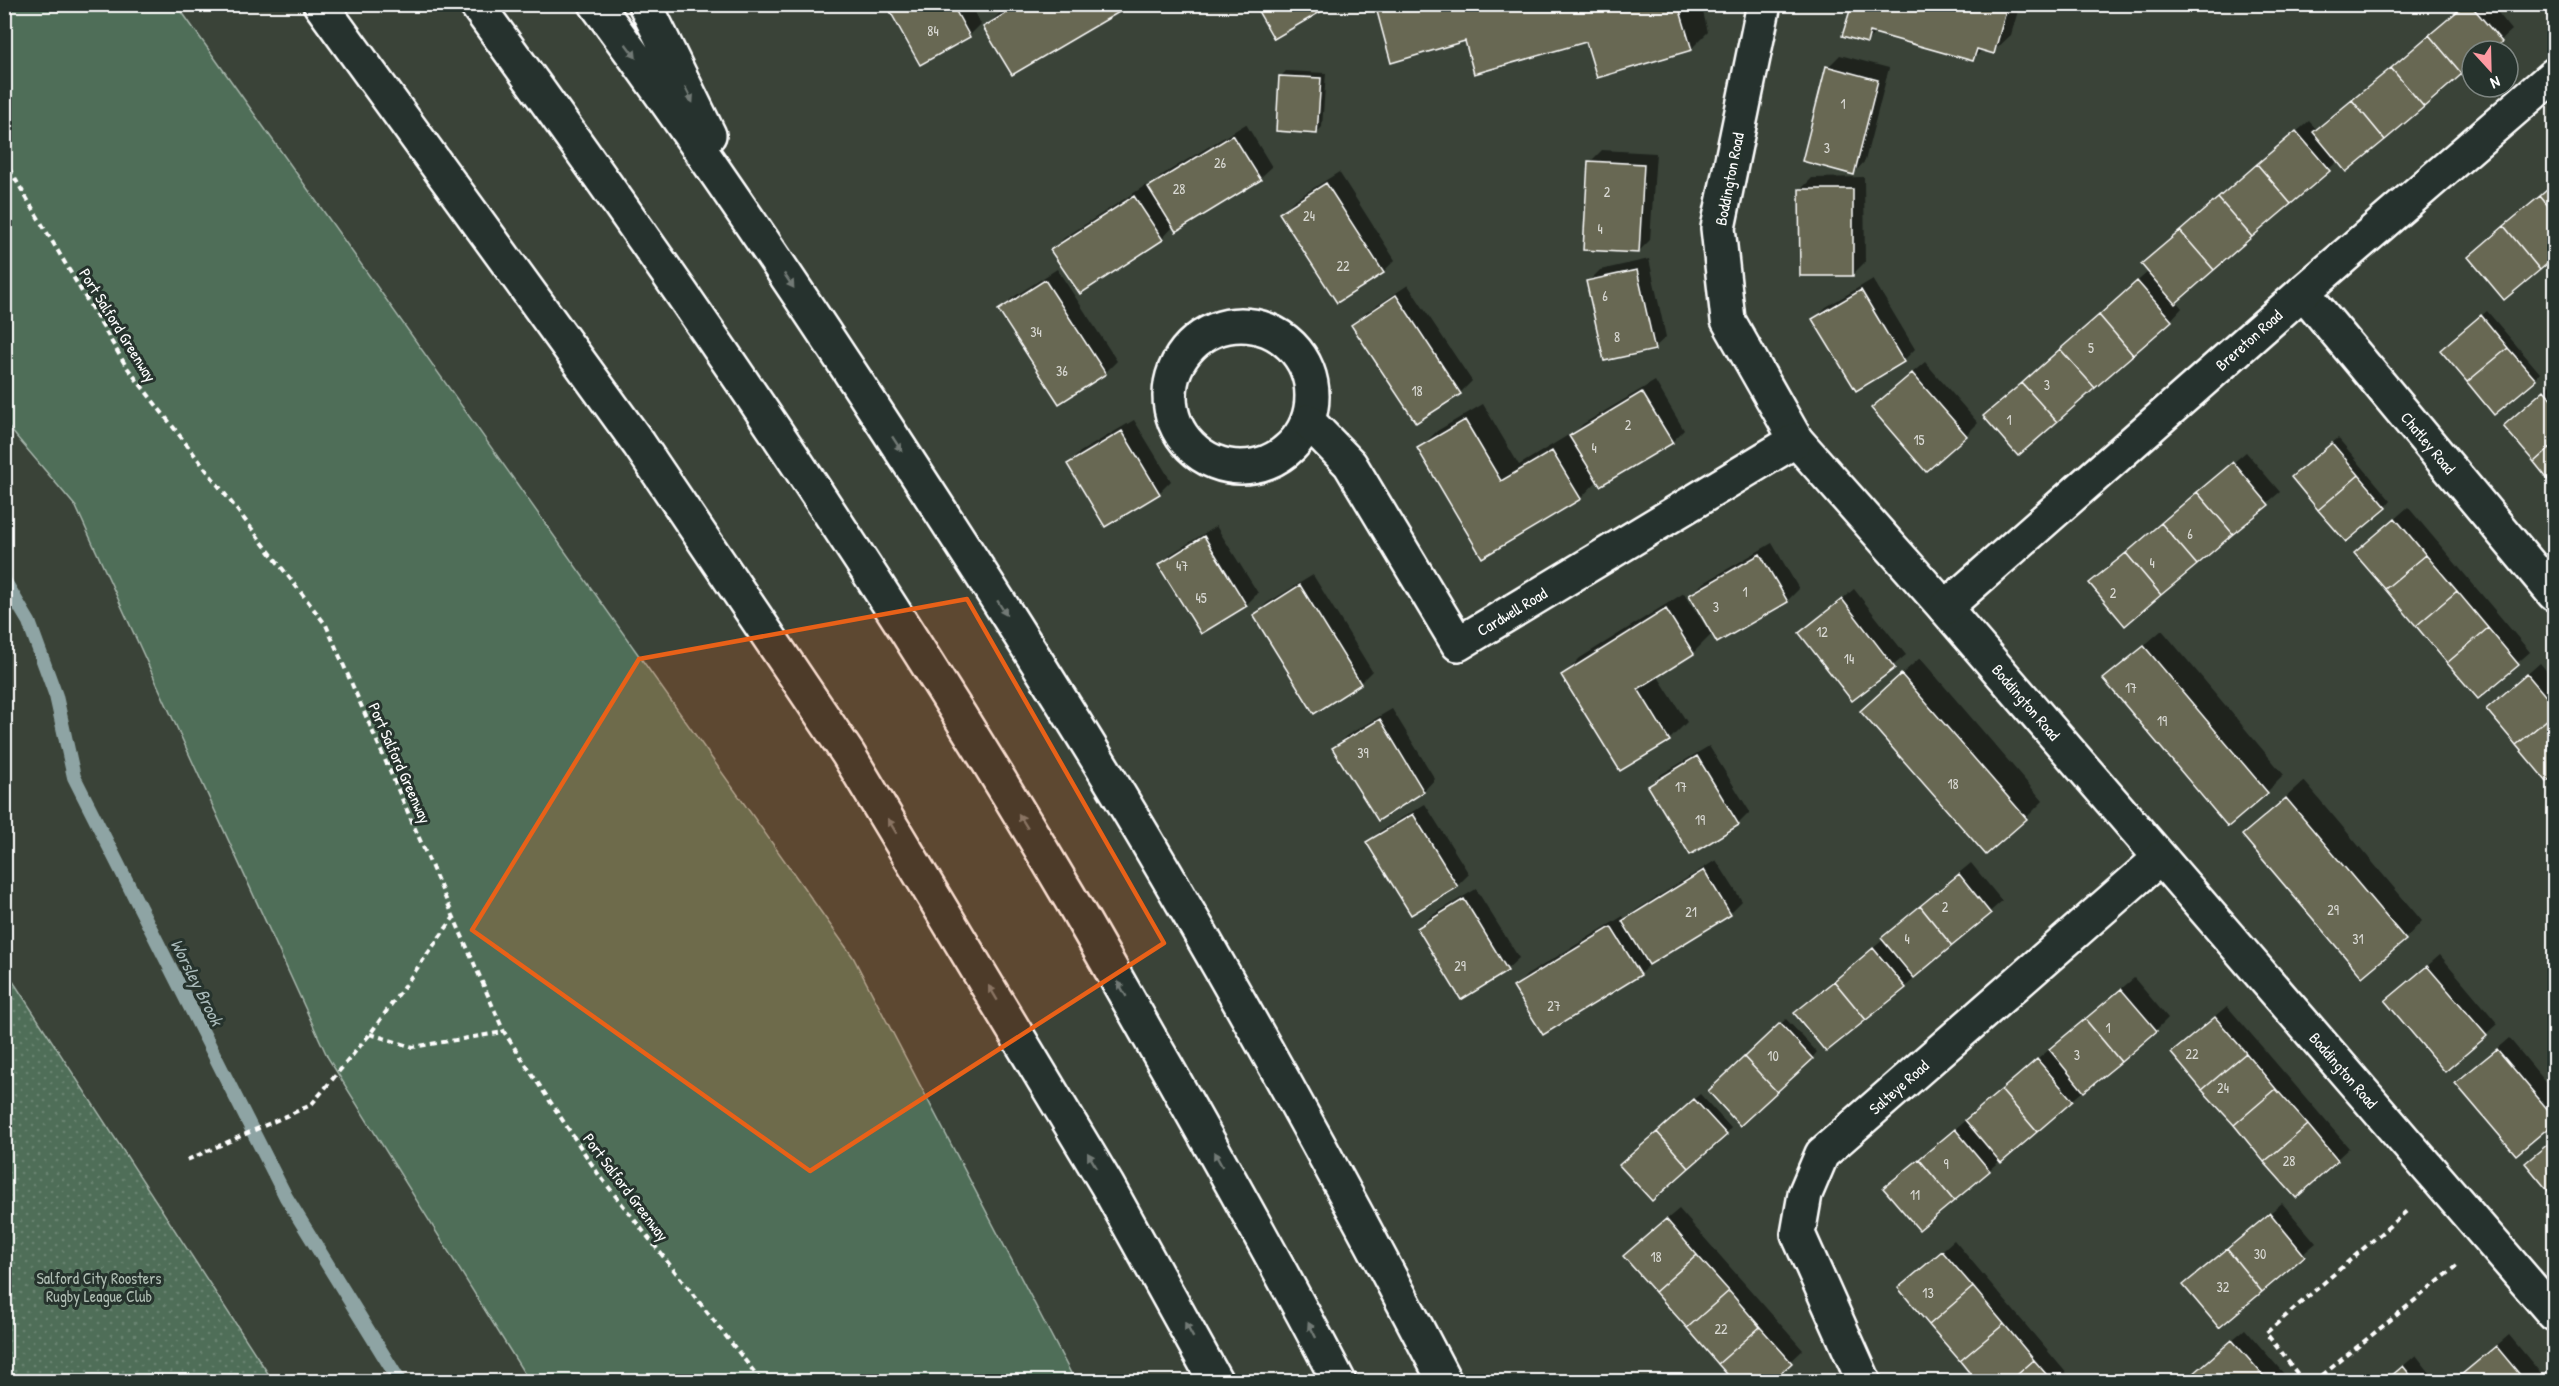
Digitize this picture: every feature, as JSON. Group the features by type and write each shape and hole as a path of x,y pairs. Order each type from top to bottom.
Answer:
{"main road":[{"path":"320,4 639,444 848,754 1107,1185 1216,1382"},
{"path":"476,4 557,116 739,379 847,540 946,696 1080,915 1291,1289 1339,1382"},
{"path":"596,4 638,60 925,486 1146,840 1371,1239 1445,1382"},
{"path":"645,4 760,240"},
{"name":"Boddington Road","path":"1764,4 1718,228 1728,320 1796,440 1945,608 2554,1314"},
{"name":"Brereton Road","path":"1945,608 2303,292 2554,75"},
{"name":"Chatley Road","path":"2303,292 2554,594"},
{"path":"1233,325 1257,326 1286,341 1298,352 1310,373 1313,397 1308,421 1297,441 1280,456 1259,466 1237,468 1214,464 1195,452 1180,434 1171,413 1169,390 1176,366 1190,346 1209,332 1233,325"},
{"name":"Cardwell Road","path":"1308,421 1350,464 1458,644 1796,440"},
{"name":"Salteye Road","path":"1864,1382 1797,1234 1805,1194 1822,1154 2160,858"}],"path":[{"name":"Port Salford Greenway","path":"4,160 126,366 326,625 504,1032 599,1175 762,1382"},
{"path":"187,1160 311,1106 370,1034 454,916"},
{"path":"370,1034 413,1047 504,1032"},
{"path":"2304,1382 2266,1333 2440,1181"},
{"path":"2314,1382 2490,1239"}],"highlighted area":[{"path":"967,599 1164,943 810,1171 472,930 639,659"}],"green space":[{"path":"4,5 177,5 853,957 1075,1381 529,1381 328,1058 76,507 5,423"},
{"name":"Salford City Roosters Rugby League Club","path":"5,969 273,1381 5,1381"}],"building":[{"path":"886,4 952,4 970,37 920,65"},
{"path":"1021,4 1133,4 1012,75 983,27"},
{"path":"1254,4 1318,4 1322,11 1274,39"},
{"path":"1375,4 1678,4 1692,50 1597,78 1586,42 1474,74 1465,41 1391,63"},
{"path":"1852,4 2008,4 1994,54 1977,49 1973,61 1870,32 1867,43 1842,36"},
{"path":"2466,4 2470,4 2499,39 2460,39 2460,72 2429,35"},
{"path":"2429,35 2460,72 2460,76 2424,107 2391,68"},
{"path":"1826,66 1878,80 1854,175 1802,161"},
{"path":"2391,68 2424,107 2385,140 2352,100"},
{"path":"1279,76 1321,78 1317,134 1276,131"},
{"path":"2352,100 2385,140 2346,172 2313,132"},
{"path":"2296,131 2330,171 2291,204 2257,164"},
{"path":"1233,135 1261,180 1176,232 1148,187"},
{"path":"1588,161 1644,164 1639,253 1583,250"},
{"path":"2257,164 2291,204 2252,237 2218,198"},
{"path":"1326,183 1384,273 1337,303 1279,213"},
{"path":"2554,184 2554,213 2540,196"},
{"path":"1799,189 1853,189 1853,276 1800,276"},
{"path":"1134,196 1163,240 1080,294 1050,250"},
{"path":"2540,196 2554,213 2554,258 2540,270 2504,226"},
{"path":"2218,198 2252,237 2214,270 2180,231"},
{"path":"2504,226 2540,270 2504,300 2468,257"},
{"path":"2180,231 2214,270 2175,304 2141,264"},
{"path":"1637,270 1655,350 1604,361 1586,281"},
{"path":"1045,280 1106,374 1059,404 998,310"},
{"path":"2137,281 2172,321 2133,355 2099,315"},
{"path":"1861,290 1904,362 1856,391 1812,319"},
{"path":"1396,295 1461,394 1416,423 1351,325"},
{"path":"2099,315 2133,355 2095,388 2060,349"},
{"path":"2481,315 2508,348 2467,382 2440,350"},
{"path":"2508,348 2536,380 2494,415 2467,382"},
{"path":"2060,349 2095,388 2057,422 2022,383"},
{"path":"1912,373 1967,436 1926,472 1871,408"},
{"path":"2022,383 2057,422 2018,456 1983,416"},
{"path":"2544,390 2554,402 2554,444 2534,462 2503,426"},
{"path":"1642,392 1673,443 1600,486 1569,436"},
{"path":"1465,420 1501,481 1552,451 1581,499 1482,558 1417,448"},
{"path":"1122,431 1160,494 1105,527 1067,464"},
{"path":"2332,443 2359,475 2318,510 2291,477"},
{"path":"2554,444 2554,487 2534,462"},
{"path":"2233,462 2269,505 2233,534 2197,492"},
{"path":"2359,475 2387,508 2346,542 2318,510"},
{"path":"2197,492 2233,534 2197,565 2161,523"},
{"path":"2395,518 2426,555 2385,589 2354,553"},
{"path":"2161,523 2197,565 2161,595 2126,553"},
{"path":"1204,536 1247,606 1201,634 1158,565"},
{"path":"2126,553 2161,595 2125,626 2089,583"},
{"path":"1760,554 1788,602 1717,643 1689,595"},
{"path":"2426,555 2457,591 2416,626 2385,589"},
{"path":"1300,585 1361,684 1314,714 1253,615"},
{"path":"2457,591 2488,628 2447,663 2416,626"},
{"path":"1842,599 1895,668 1852,701 1799,633"},
{"path":"1666,609 1694,654 1638,689 1670,741 1620,771 1561,675"},
{"path":"2488,628 2519,665 2478,699 2447,663"},
{"path":"2144,646 2268,793 2228,827 2103,679"},
{"path":"1901,674 2027,819 1986,855 1860,711"},
{"path":"2527,674 2554,706 2554,714 2516,745 2486,709"},
{"path":"2554,714 2554,776 2547,782 2516,745"},
{"path":"1380,719 1424,792 1378,821 1332,748"},
{"path":"1697,756 1739,825 1690,855 1648,786"},
{"path":"2286,798 2406,940 2362,977 2242,835"},
{"path":"1413,814 1458,887 1411,915 1366,842"},
{"path":"1704,870 1731,915 1649,965 1622,921"},
{"path":"1959,874 1991,914 1952,946 1920,906"},
{"path":"1464,899 1508,971 1461,1000 1417,928"},
{"path":"1920,906 1952,946 1914,978 1881,938"},
{"path":"1611,927 1641,975 1543,1035 1513,987"},
{"path":"1873,948 1906,988 1866,1020 1834,981"},
{"path":"2427,966 2487,1036 2445,1072 2385,1001"},
{"path":"1834,981 1866,1020 1826,1052 1794,1013"},
{"path":"2121,989 2157,1031 2121,1062 2085,1019"},
{"path":"2215,1017 2246,1053 2202,1090 2171,1053"},
{"path":"2085,1019 2121,1062 2084,1092 2049,1049"},
{"path":"1780,1023 1813,1059 1777,1092 1744,1057"},
{"path":"2497,1049 2554,1117 2554,1123 2516,1155 2455,1083"},
{"path":"2246,1053 2276,1089 2234,1125 2202,1090"},
{"path":"1744,1057 1777,1092 1740,1126 1708,1091"},
{"path":"2037,1059 2073,1101 2037,1132 2001,1090"},
{"path":"2276,1089 2308,1125 2264,1162 2234,1125"},
{"path":"2001,1090 2037,1132 2001,1163 1965,1120"},
{"path":"1694,1099 1727,1135 1689,1168 1657,1132"},
{"path":"2308,1125 2338,1161 2296,1198 2264,1162"},
{"path":"1955,1129 1990,1171 1954,1201 1919,1159"},
{"path":"1657,1132 1689,1168 1652,1201 1619,1165"},
{"path":"2554,1139 2554,1198 2525,1163"},
{"path":"1919,1159 1954,1201 1919,1230 1883,1188"},
{"path":"2270,1213 2305,1256 2262,1292 2227,1249"},
{"path":"1666,1219 1697,1255 1655,1292 1623,1256"},
{"path":"2227,1249 2262,1292 2219,1328 2183,1285"},
{"path":"1942,1251 1973,1287 1929,1325 1898,1288"},
{"path":"1697,1255 1729,1291 1687,1328 1655,1292"},
{"path":"1973,1287 2004,1324 1960,1361 1929,1325"},
{"path":"1729,1291 1760,1327 1718,1364 1687,1328"},
{"path":"2004,1324 2034,1360 2009,1382 1977,1382 1960,1361"},
{"path":"1760,1327 1792,1363 1771,1382 1734,1382 1718,1364"},
{"path":"2232,1340 2269,1382 2197,1382 2192,1375"},
{"path":"2496,1346 2526,1382 2456,1382 2455,1380"},
{"path":"2034,1360 2053,1382 2009,1382"},
{"path":"2403,1366 2416,1382 2384,1382"}],"waterway":[{"name":"Worsley Brook","path":"4,580 29,622 56,696 74,777 286,1197 400,1382"}]}
